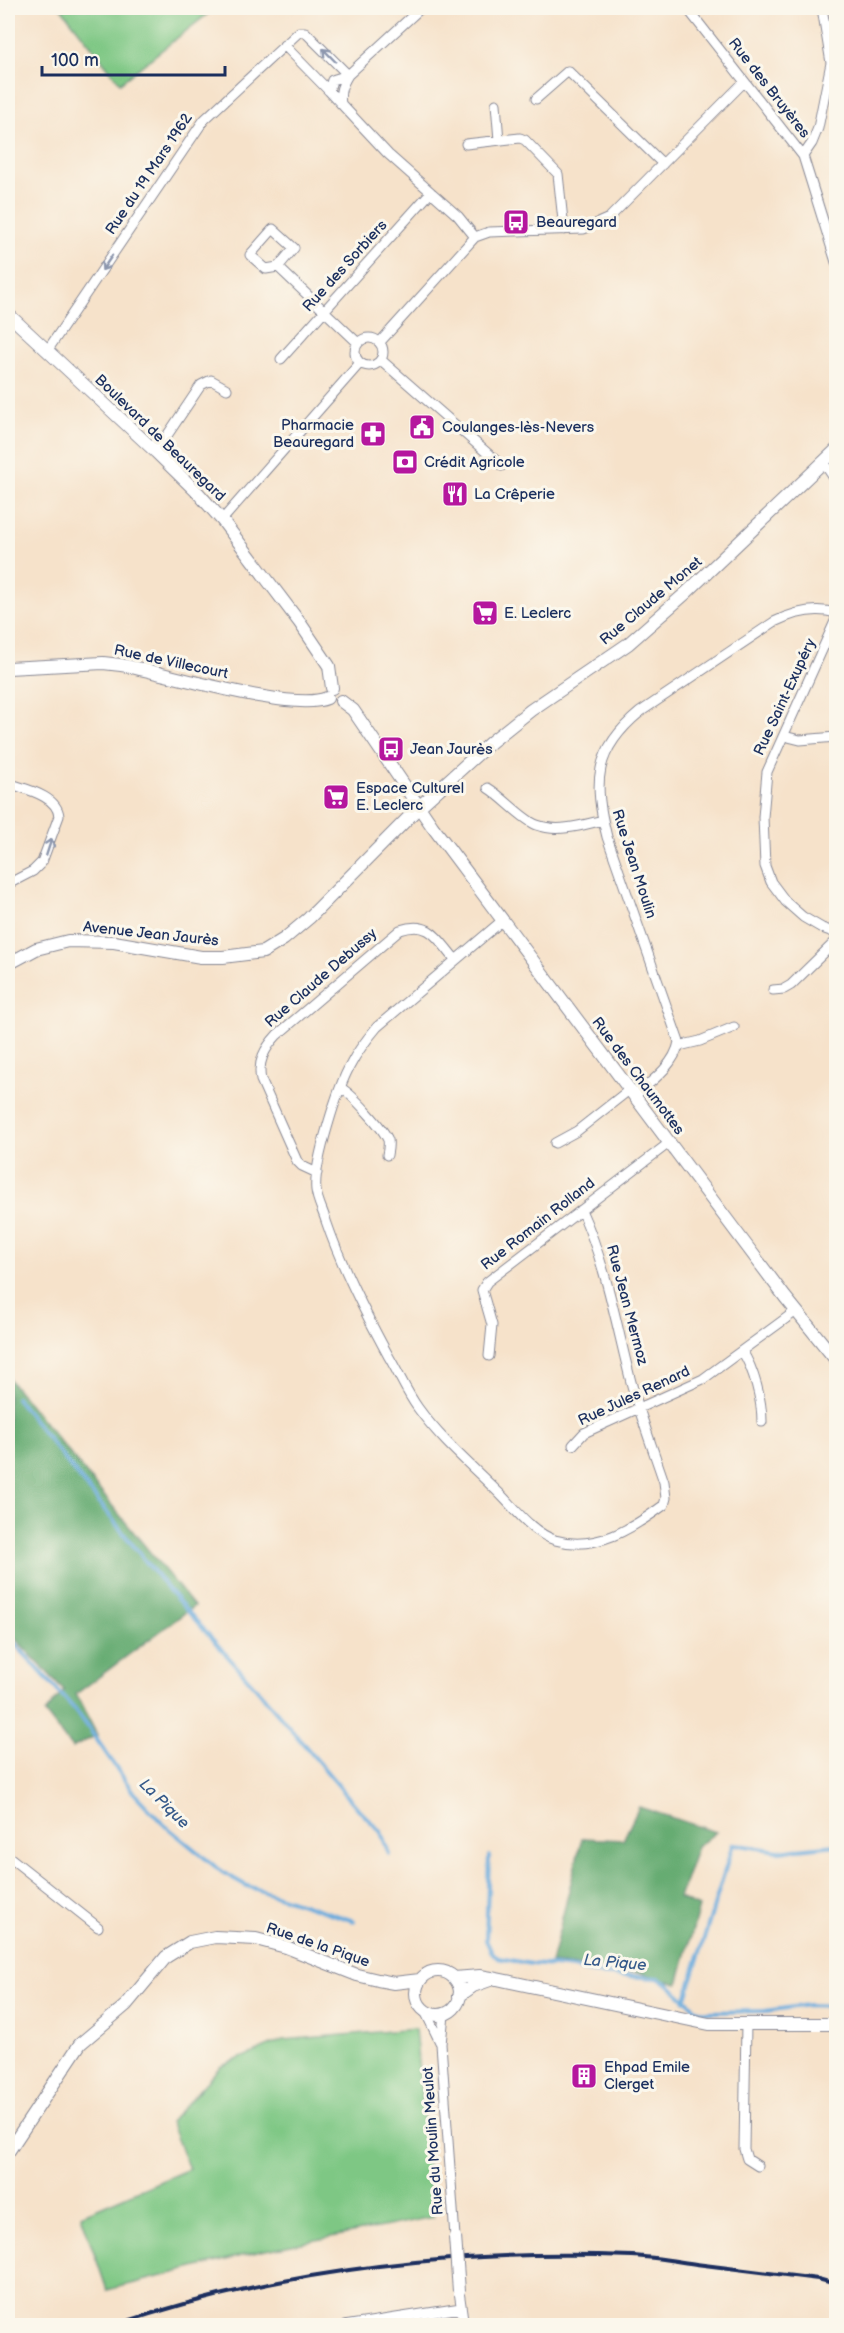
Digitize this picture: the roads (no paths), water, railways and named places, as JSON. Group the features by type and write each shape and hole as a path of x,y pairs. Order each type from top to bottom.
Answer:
{"street":[{"path":"329,91 332,81 348,75 421,8"},
{"name":"Rue des Bruyères","path":"687,8 803,156 837,262"},
{"path":"803,156 818,128 831,63 822,8"},
{"name":"Rue du 19 Mars 1962","path":"47,351 198,127 284,45 294,36 305,32 348,75"},
{"path":"284,45 388,154 458,216 475,237"},
{"path":"536,99 568,71 663,164"},
{"path":"341,104 339,96 348,75"},
{"path":"380,342 475,237 489,232 584,229 602,223 618,210 744,82"},
{"path":"495,104 499,140"},
{"path":"466,144 520,138 525,140 558,174 564,230"},
{"name":"Rue des Sorbiers","path":"281,359 431,192"},
{"path":"273,229 294,248 278,267 266,269 250,255 273,229"},
{"path":"278,267 358,343"},
{"name":"Boulevard de Beauregard","path":"8,314 156,452 222,520 300,623 329,666 330,693"},
{"path":"366,338 376,339 380,342 383,351 381,360 369,366 360,363 355,356 358,343 366,338"},
{"path":"381,360 502,466"},
{"path":"222,520 360,363"},
{"path":"156,452 201,385 211,380 227,389"},
{"name":"Rue Claude Monet","path":"419,807 491,742 531,710 628,644 686,593 837,450"},
{"path":"824,463 837,481"},
{"name":"Rue Jean Moulin","path":"679,1046 676,1030 603,820 599,791 602,762 608,745 626,724 774,621 799,612 814,610 837,613"},
{"name":"Rue Saint-Exupéry","path":"837,620 767,772 764,793 765,866 771,882 786,902 803,917 822,928 837,933"},
{"name":"Rue de Villecourt","path":"8,668 103,663 275,698 317,702 330,693"},
{"path":"330,693 335,704 341,702 353,710 419,807"},
{"path":"784,735 800,740 837,737"},
{"path":"8,783 48,799 58,809 59,816 42,862 33,871 8,884"},
{"path":"488,788 502,796 536,825 552,828 568,827 603,820"},
{"name":"Rue des Chaumottes","path":"419,807 669,1143 796,1311 837,1360"},
{"name":"Avenue Jean Jaurès","path":"8,964 36,949 68,941 114,942 201,957 233,957 263,952 284,939 309,918 419,807"},
{"path":"317,1173 322,1147 341,1088 349,1066 363,1044 377,1027 503,920"},
{"name":"Rue Claude Debussy","path":"317,1173 297,1161 261,1080 259,1072 265,1051 277,1035 400,930 421,926 431,931 455,959"},
{"path":"773,990 791,985 837,941"},
{"path":"555,1143 577,1131 632,1093 671,1062 679,1046 700,1041 734,1027"},
{"path":"341,1088 351,1095 388,1140 387,1155"},
{"name":"Rue Romain Rolland","path":"489,1356 492,1325 483,1295 484,1286 669,1143"},
{"name":"Rue Jean Mermoz","path":"317,1173 316,1190 333,1241 362,1308 417,1407 442,1437 544,1535 557,1540 598,1542 613,1536 664,1505 666,1498 664,1482 631,1381 603,1268 592,1233 581,1210"},
{"name":"Rue Jules Renard","path":"573,1445 584,1433 703,1379 796,1311"},
{"path":"742,1351 748,1360 762,1411 762,1422"},
{"path":"8,1856 98,1927"},
{"name":"Rue de la Pique","path":"8,2152 80,2044 126,2005 166,1957 190,1942 215,1937 256,1940 286,1947 357,1975 394,1983 420,1980"},
{"path":"454,1978 459,1990 454,2007 444,2014 437,2015 425,2011 416,1997 417,1985 425,1974 438,1971 454,1978 480,1976 497,1978 709,2024 837,2024"},
{"path":"459,1996 473,1986 497,1978"},
{"name":"Rue de la Pique","path":"394,1983 416,1997"},
{"name":"Rue du Moulin Meulot","path":"425,2011 433,2023 441,2044"},
{"name":"Rue du Moulin Meulot","path":"444,2014 441,2044 455,2236"},
{"path":"746,2024 744,2149 747,2159 758,2166"},
{"path":"455,2236 464,2325"},
{"path":"344,2325 461,2308"}],"waterway":[{"path":"16,1398 167,1588 263,1696 360,1811 381,1832 389,1854"},
{"name":"La Pique","path":"8,1636 79,1714 133,1792 162,1823 222,1872 247,1886 354,1921"},
{"name":"La Pique","path":"685,2001 733,1844 778,1851 836,1845"},
{"name":"La Pique","path":"489,1856 486,1940 492,1953 498,1958 574,1968 595,1974 658,1978 667,1983 696,2009 705,2012 765,2011 808,2005 836,2006"}],"railway":[{"path":"112,2326 239,2290 304,2277 369,2267 500,2256 640,2257 818,2279 836,2284"}],"place":[{"name":"Beauregard","path":"516,222"},
{"name":"Coulanges-lès-Nevers","path":"422,427"},
{"name":"Pharmacie Beauregard","path":"373,434"},
{"name":"Crédit Agricole","path":"405,462"},
{"name":"La Crêperie","path":"455,494"},
{"name":"E. Leclerc","path":"485,613"},
{"name":"Jean Jaurès","path":"391,749"},
{"name":"Espace Culturel E. Leclerc","path":"336,797"},
{"name":"Ehpad Emile Clerget","path":"584,2076"}]}
